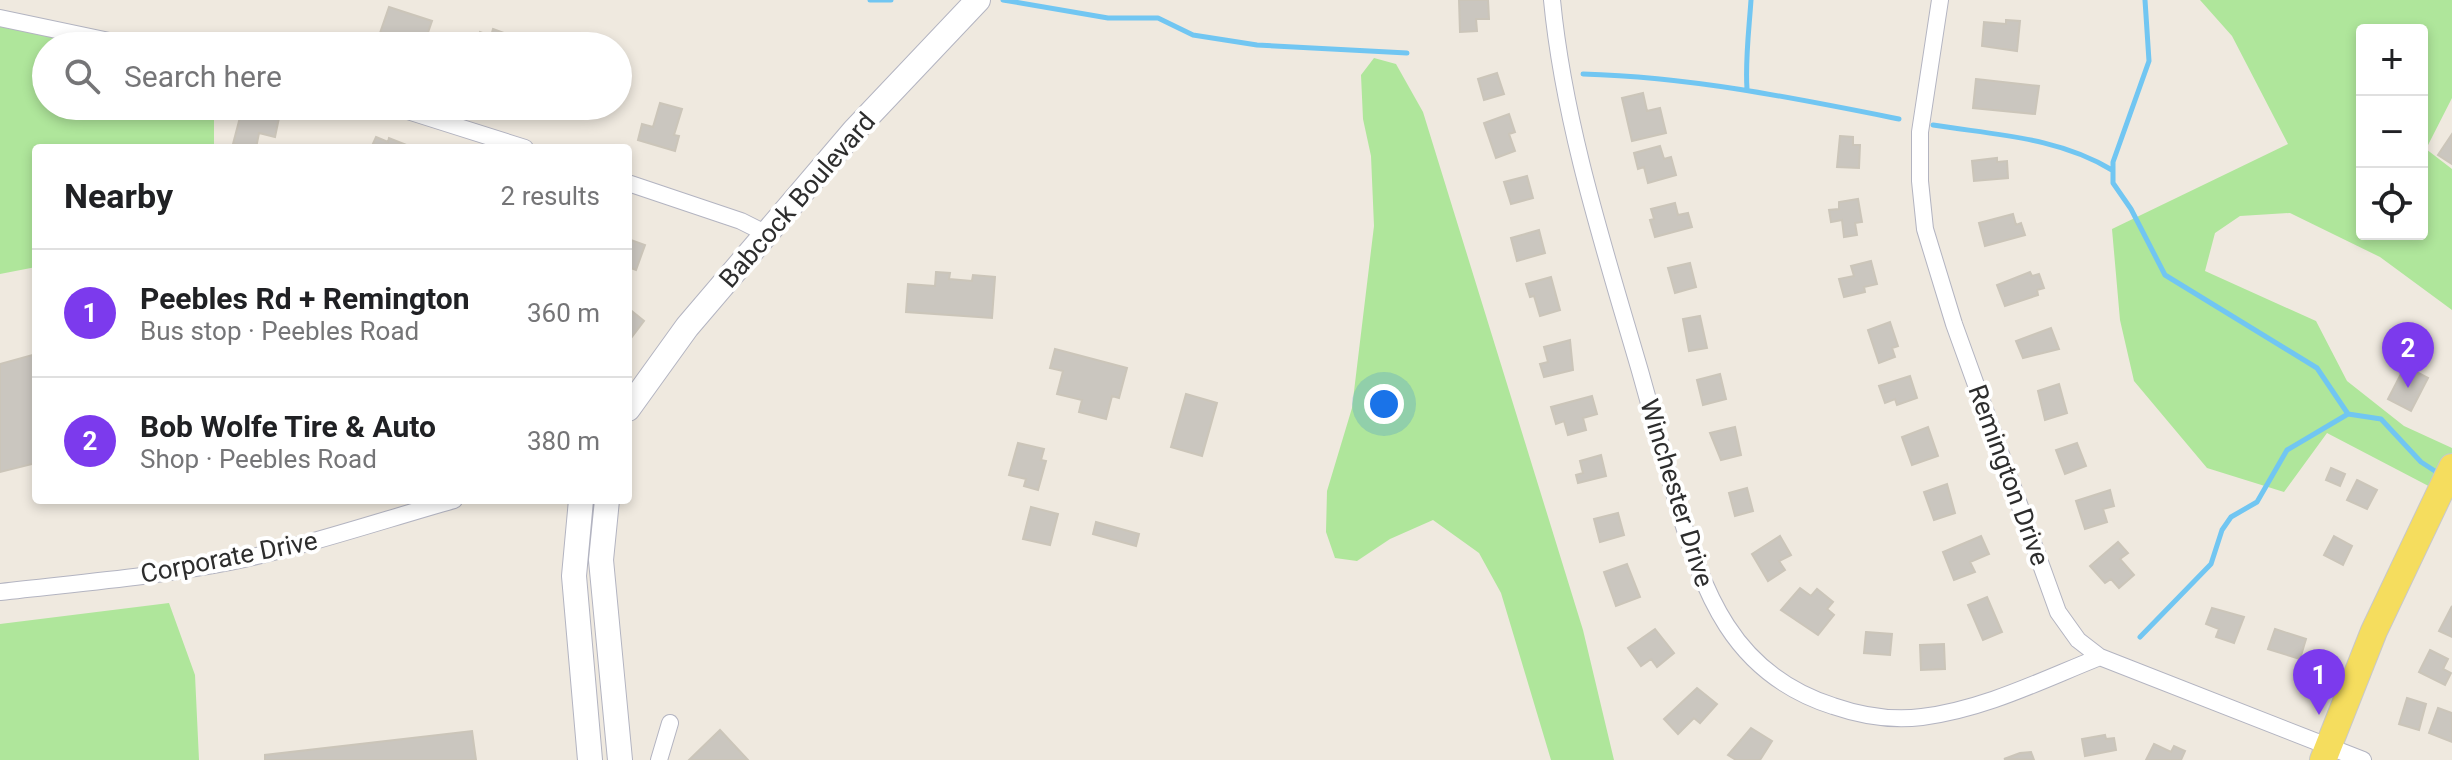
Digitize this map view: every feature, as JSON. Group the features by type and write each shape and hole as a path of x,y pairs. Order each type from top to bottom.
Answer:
{"main road":[{"path":"2326,753 2374,631 2448,476"}],"street":[{"name":"Babcock Boulevard","path":"632,403 687,327 854,131 978,0"},
{"name":"Winchester Drive","path":"1552,0 1563,79 1633,346 1696,568 1731,635 1758,663 1805,696 1888,719 1923,717 1977,705 2100,657"},
{"name":"Remington Drive","path":"1940,0 1920,132 1922,206 1932,254 2058,612 2078,640 2100,657 2326,753 2363,760"},
{"path":"0,18 66,32"},
{"path":"436,120 512,144"},
{"path":"632,184 741,221 767,234"},
{"name":"Corporate Drive","path":"0,592 159,574 232,561 321,540 441,504"},
{"path":"607,504 601,560 620,760"},
{"path":"579,512 574,576 590,760"},
{"path":"659,760 670,723"}],"green space":[{"path":"2200,0 2452,0 2452,98 2428,145 2428,24 2356,24 2356,240 2428,240 2428,151 2452,169 2452,310 2380,257 2290,213 2240,216 2215,233 2205,271 2316,321 2347,381 2404,426 2452,448 2452,467 2440,492 2327,433 2284,492 2207,468 2134,381 2120,320 2112,229 2288,144 2232,36"},
{"path":"0,18 66,32 32,32 32,120 214,120 214,144 32,144 32,268 0,274"},
{"path":"1374,58 1396,64 1423,112 1583,630 1614,760 1551,760 1501,593 1479,553 1433,520 1390,539 1357,561 1335,558 1326,532 1327,491 1352,408 1374,226 1371,156 1363,119 1361,75"},
{"path":"169,603 195,675 199,760 0,760 0,624"}],"building":[{"path":"1459,0 1488,0 1489,19 1476,19 1477,31 1460,32"},
{"path":"389,7 432,21 428,32 380,32"},
{"path":"2006,20 2020,21 2017,51 1982,46 1984,22 2006,24"},
{"path":"1497,73 1504,94 1484,100 1478,79"},
{"path":"1976,79 2039,86 2035,114 1973,108"},
{"path":"1643,93 1647,111 1660,108 1666,133 1632,141 1622,98"},
{"path":"660,103 682,109 674,135 679,136 675,151 638,140 642,124 653,127"},
{"path":"1509,114 1515,132 1509,134 1515,151 1496,158 1484,123"},
{"path":"239,120 279,120 275,137 259,133 257,144 233,144"},
{"path":"2452,134 2452,164 2438,155"},
{"path":"1840,136 1853,137 1853,145 1860,145 1859,168 1837,167"},
{"path":"376,137 404,144 373,144"},
{"path":"1660,146 1664,159 1671,157 1676,175 1648,183 1644,167 1638,169 1634,153"},
{"path":"1997,158 1997,162 2007,161 2008,178 1974,181 1972,161"},
{"path":"1527,176 1533,198 1511,204 1504,182"},
{"path":"1858,199 1862,222 1855,223 1857,235 1844,237 1842,220 1831,222 1829,210 1839,209 1839,202"},
{"path":"1675,203 1678,215 1688,213 1692,227 1655,237 1650,220 1654,219 1651,209"},
{"path":"2013,214 2016,225 2021,223 2025,235 1985,246 1979,223"},
{"path":"1539,230 1545,253 1517,261 1511,238"},
{"path":"632,240 645,245 636,270 632,268"},
{"path":"1871,261 1877,284 1864,287 1865,292 1844,297 1839,279 1854,276 1851,266"},
{"path":"1690,263 1696,287 1675,293 1668,268"},
{"path":"936,272 950,273 949,279 972,281 973,275 995,277 992,318 906,312 908,284 935,286"},
{"path":"2030,272 2032,276 2039,274 2044,288 2037,290 2038,295 2005,306 1997,285"},
{"path":"1551,277 1560,310 1540,316 1534,296 1530,297 1526,284"},
{"path":"632,311 644,321 632,337"},
{"path":"1700,316 1707,348 1689,351 1683,319"},
{"path":"1890,322 1898,346 1892,348 1895,357 1879,363 1868,330"},
{"path":"2051,328 2059,349 2023,358 2016,341"},
{"path":"1570,340 1573,370 1544,377 1540,364 1548,362 1544,347"},
{"path":"1055,349 1127,368 1119,398 1112,396 1106,419 1079,412 1082,400 1057,394 1063,371 1050,368"},
{"path":"32,355 32,464 0,472 0,364"},
{"path":"2405,366 2428,378 2411,411 2388,399"},
{"path":"1720,374 1726,399 1703,405 1697,380"},
{"path":"1910,376 1917,398 1897,405 1895,399 1885,403 1879,386"},
{"path":"2059,384 2067,413 2045,420 2038,391"},
{"path":"1186,394 1217,403 1202,456 1171,447"},
{"path":"1592,396 1597,414 1583,418 1586,430 1568,435 1564,421 1556,424 1551,407"},
{"path":"1735,427 1741,455 1721,460 1710,433"},
{"path":"1928,427 1938,456 1912,465 1902,437"},
{"path":"1018,443 1044,449 1041,460 1046,461 1038,490 1024,486 1026,479 1009,475"},
{"path":"2077,443 2086,466 2065,474 2056,450"},
{"path":"1601,455 1606,476 1578,483 1576,475 1583,473 1580,461"},
{"path":"2331,468 2345,474 2340,486 2326,480"},
{"path":"2357,480 2377,490 2367,509 2347,500"},
{"path":"1947,484 1955,513 1934,520 1924,492"},
{"path":"1747,488 1753,511 1735,516 1729,493"},
{"path":"2110,490 2114,506 2103,509 2107,522 2085,529 2076,501"},
{"path":"1031,507 1058,514 1050,545 1023,539"},
{"path":"1618,513 1624,535 1600,542 1594,519"},
{"path":"1096,522 1139,534 1136,546 1093,534"},
{"path":"1780,536 1791,555 1779,561 1785,570 1768,581 1752,554"},
{"path":"1981,536 1989,554 1970,562 1975,572 1954,580 1943,552"},
{"path":"2334,536 2352,546 2343,565 2324,555"},
{"path":"2118,542 2128,553 2120,559 2134,575 2119,588 2111,579 2105,583 2090,566"},
{"path":"1627,564 1640,597 1616,606 1604,572"},
{"path":"1800,588 1811,596 1817,589 1833,602 1827,609 1834,615 1818,635 1781,610"},
{"path":"1987,597 2002,632 1983,640 1968,605"},
{"path":"2452,606 2452,637 2439,631"},
{"path":"2212,608 2244,617 2234,643 2216,637 2219,629 2206,624"},
{"path":"1655,629 1674,653 1657,667 1651,659 1641,666 1628,648"},
{"path":"2275,629 2306,639 2300,659 2268,649"},
{"path":"1866,632 1892,634 1890,655 1864,653"},
{"path":"1944,644 1945,669 1921,670 1920,645"},
{"path":"2430,650 2448,659 2443,669 2451,673 2445,685 2419,672"},
{"path":"1697,688 1717,704 1700,723 1694,718 1678,734 1664,719"},
{"path":"2407,698 2426,704 2419,730 2399,724"},
{"path":"2438,708 2452,713 2452,742 2429,733"},
{"path":"1751,728 1772,741 1760,760 1736,760 1728,755"},
{"path":"720,730 748,760 689,760"},
{"path":"472,731 476,760 265,760 265,755"},
{"path":"2105,735 2106,739 2114,738 2116,750 2085,756 2082,739"},
{"path":"2154,744 2171,752 2174,746 2185,751 2181,760 2146,760"},
{"path":"2031,752 2034,760 2004,759 2020,753"}],"waterway":[{"path":"870,0 891,0"},
{"path":"1003,0 1108,18 1158,18 1193,35 1257,45 1407,53"},
{"path":"1747,89 1751,0"},
{"path":"2145,0 2149,61 2113,162 2113,183 2131,209 2165,275 2317,368 2348,414 2381,419 2421,462 2441,475"},
{"path":"1583,74 1703,84 1899,119"},
{"path":"1933,125 2048,144 2070,150 2112,170"},
{"path":"2140,637 2211,564 2222,530 2231,517 2257,502 2287,450 2348,414"}],"place":[{"name":"Bob Wolfe Tire & Auto","path":"2408,388"},
{"name":"Peebles Rd + Remington","path":"2319,715"}]}
